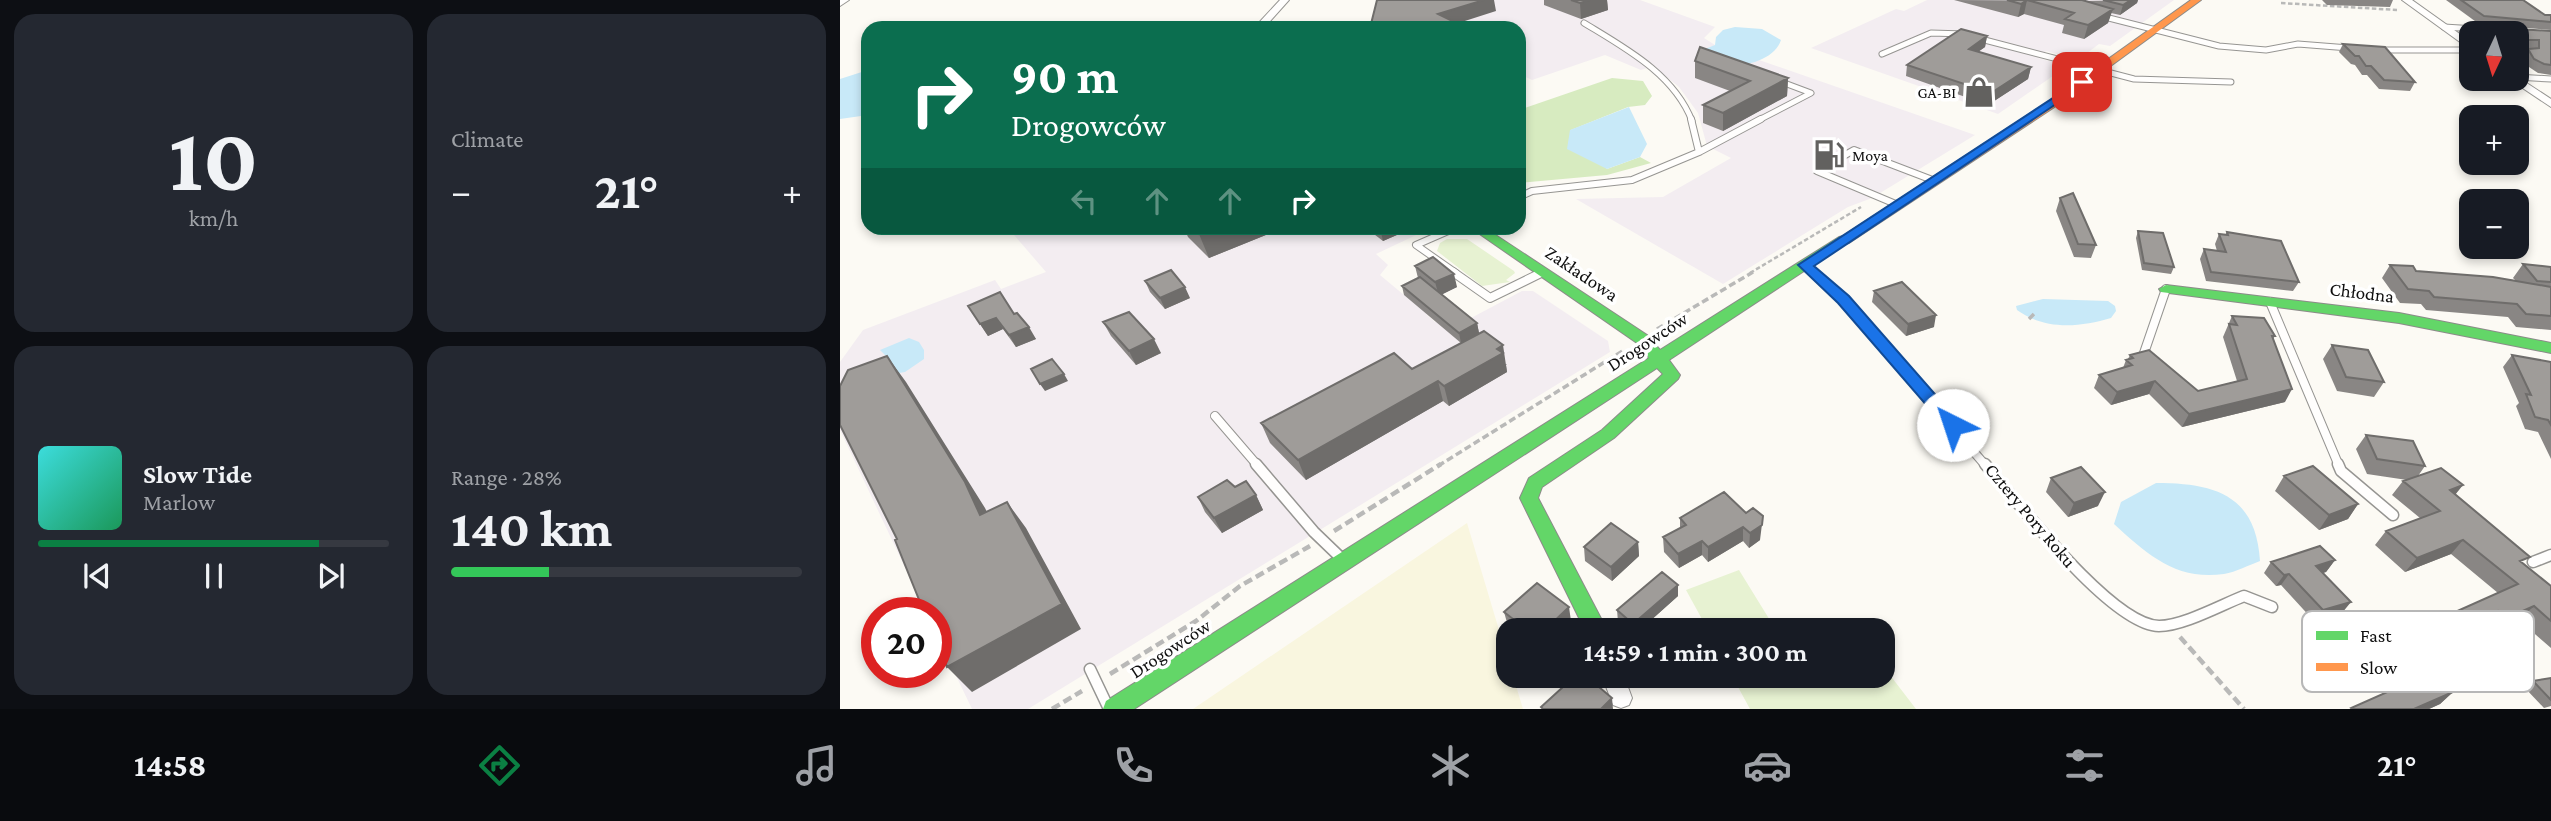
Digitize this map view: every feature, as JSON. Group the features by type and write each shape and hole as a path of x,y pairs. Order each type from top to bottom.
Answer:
{"main road":[{"name":"Drogowców","path":"1111,709 1935,181 2197,0"},
{"name":"Zakładowa","path":"1488,235 1642,339 1658,359"},
{"name":"Chłodna","path":"2165,289 2399,318 2551,348"},
{"path":"1590,618 1529,498 1530,491 1535,484 1608,433 1672,375 1658,359"}],"street":[{"path":"840,3 845,0"},
{"path":"1266,21 1285,0"},
{"path":"2406,0 2459,39"},
{"path":"2529,86 2545,96 2551,104"},
{"path":"1617,688 1621,698"}],"lane":[{"path":"2090,13 2219,46 2266,50 2298,44 2363,50"},
{"path":"1584,23 1637,58 1678,93 1689,113 1699,152"},
{"path":"2444,27 2459,28"},
{"path":"1882,54 1926,32 1942,30 2134,79 2231,82"},
{"path":"2371,50 2459,48"},
{"path":"2529,78 2551,79"},
{"path":"1526,194 1632,180 1699,152 1811,93 1779,81"},
{"path":"1898,205 1817,171 1854,150 1935,181"},
{"path":"1439,235 1416,245 1490,298 1543,272"},
{"name":"Cztery Pory Roku","path":"1805,265 1843,300 2097,591 2136,620 2155,626 2170,625"},
{"path":"2144,353 2165,289"},
{"path":"2270,302 2341,471 2393,515"},
{"path":"1215,416 1314,532 1344,562"},
{"path":"2533,562 2551,555"},
{"path":"2170,625 2245,596 2272,607"},
{"path":"1090,669 1111,709"}],"path":[{"path":"2281,3 2397,10"},
{"path":"2029,319 2035,313"},
{"path":"2170,625 2244,709"},
{"path":"1052,709 1096,682"}],"shaded area":[{"path":"1487,0 1640,0 1715,27 1704,38 1715,45 1696,57 1717,65 1741,65 1759,60 1975,135 1872,198 1848,207 1723,284 1576,199 1663,197 1731,158 1707,146 1698,113 1679,87 1653,66 1641,70 1605,55 1532,80 1526,77 1526,21 1425,21"},
{"path":"1927,0 2174,0 2110,46 2099,44 2078,60 2046,51 2038,58 2060,64 2063,69 1998,114 1811,48 1896,9 1904,11"},
{"path":"1014,235 1416,235 1376,254 1388,265 1380,275 1404,295 1436,271 1457,287 1437,297 1445,304 1426,314 1435,322 1453,313 1466,323 1522,291 1533,291 1608,341 1610,352 1028,709 972,709 952,667 952,597 919,597 840,430 840,362 863,330 995,280 1001,289 1046,272"},
{"path":"1467,523 1496,620 1496,688 1517,688 1523,709 1193,709"}],"green space":[{"path":"1612,78 1643,81 1652,96 1645,105 1628,107 1571,130 1607,169 1640,157 1651,163 1607,175 1526,182 1526,108"},
{"path":"1447,239 1467,239 1514,271 1506,280 1510,282 1482,286 1437,251 1440,243"},
{"path":"1739,570 1769,618 1701,618 1686,590"},
{"path":"1895,682 1916,709 1750,709 1739,688 1895,688"}],"water":[{"path":"1735,27 1762,29 1781,40 1771,54 1745,65 1717,65 1695,57 1715,45 1716,37 1723,30"},
{"path":"861,72 861,116 840,119 840,79"},
{"path":"1629,107 1647,144 1640,157 1607,169 1567,149 1570,130"},
{"path":"2043,299 2108,301 2115,306 2116,311 2111,318 2087,324 2063,325 2040,321 2017,310 2016,306"},
{"path":"909,338 919,342 924,350 924,359 905,372 893,374 888,358 880,350"},
{"path":"2156,483 2197,486 2229,497 2241,507 2250,521 2257,539 2260,561 2229,573 2207,575 2177,569 2151,555 2114,524 2121,502"}],"building":[{"path":"1377,0 1484,0 1438,14 1452,21 1372,21"},
{"path":"2007,0 2027,0 2021,4"},
{"path":"2027,0 2082,0 2113,9 2088,25 2065,19 2074,13"},
{"path":"2103,0 2131,0 2123,5"},
{"path":"2461,0 2523,0 2545,15 2551,15 2551,22 2484,16"},
{"path":"1961,29 1987,36 1969,49 2031,67 1991,93 1907,65"},
{"path":"2529,30 2551,31 2551,65 2534,59 2529,51 2539,48 2539,40 2529,40"},
{"path":"2343,44 2385,47 2415,82 2384,80"},
{"path":"1700,47 1788,78 1723,113 1703,105 1750,81 1695,61"},
{"path":"2073,193 2096,245 2078,244 2060,198"},
{"path":"2138,231 2163,233 2174,267 2144,263"},
{"path":"2227,232 2281,241 2299,282 2211,272 2204,249 2226,252 2219,234 2228,235"},
{"path":"1433,257 1454,274 1435,282 1415,266"},
{"path":"2523,264 2551,267 2551,282 2537,281"},
{"path":"2390,265 2413,266 2416,271 2493,277 2551,287 2551,316 2526,314 2517,304 2434,297 2429,291 2408,289"},
{"path":"1171,270 1185,287 1160,298 1145,281"},
{"path":"1420,277 1477,323 1459,333 1402,286"},
{"path":"1902,282 1936,315 1908,324 1874,291"},
{"path":"1000,292 1014,314 1017,313 1029,327 1009,335 996,318 980,324 968,306"},
{"path":"1129,312 1154,339 1129,351 1103,322"},
{"path":"2232,316 2264,318 2275,336 2272,336 2292,389 2189,414 2155,381 2117,392 2099,375 2132,365 2126,360 2133,358 2130,355 2149,350 2198,391 2247,379 2229,324 2237,325"},
{"path":"1484,331 1503,345 1497,349 1503,353 1444,386 1438,381 1298,460 1261,423 1394,353 1412,369"},
{"path":"2332,345 2368,350 2384,382 2346,377"},
{"path":"2512,355 2551,362 2551,425 2548,420 2535,417 2526,394 2531,395"},
{"path":"887,356 965,482 980,515 1007,502 1062,604 952,664 952,597 918,597 895,540 897,539 840,425 840,386 848,370"},
{"path":"1052,359 1064,374 1040,384 1031,369"},
{"path":"2366,435 2413,441 2425,466 2377,459"},
{"path":"2313,466 2358,504 2329,515 2284,476"},
{"path":"2081,467 2105,492 2074,503 2051,478"},
{"path":"2441,468 2463,485 2450,490 2530,557 2520,561 2551,586 2551,621 2534,606 2523,611 2457,611 2518,584 2463,540 2417,558 2386,531 2440,511 2403,481"},
{"path":"1227,480 1235,487 1246,481 1256,495 1214,518 1198,497"},
{"path":"1724,492 1746,513 1753,508 1763,516 1762,525 1750,533 1743,527 1708,547 1702,541 1678,554 1663,537 1686,525 1680,518"},
{"path":"1611,523 1638,542 1611,567 1584,547"},
{"path":"2320,546 2335,560 2316,566 2351,602 2323,610 2289,574 2284,575 2271,562"},
{"path":"1662,572 1678,585 1640,618 1626,618 1617,610"},
{"path":"1537,583 1569,607 1558,618 1512,618 1504,612"},
{"path":"2551,678 2551,700 2534,682"},
{"path":"1562,688 1600,688 1612,698 1601,709 1541,707"},
{"path":"2387,692 2453,692 2414,709 2351,708"}],"traffic: fast":[{"path":"1487,235 1642,339 1672,375 1608,434 1535,483 1529,498 1590,618"},
{"path":"1114,709 1844,240"},
{"path":"2166,289 2399,318 2551,348"}],"traffic: slow":[{"path":"1844,240 2049,106 2197,0"}],"place":[{"name":"GA-BI","path":"1979,92"},
{"name":"Moya","path":"1829,155"}],"route":[{"path":"1953,425 1843,300 1805,265 1966,162 2082,82"}]}
